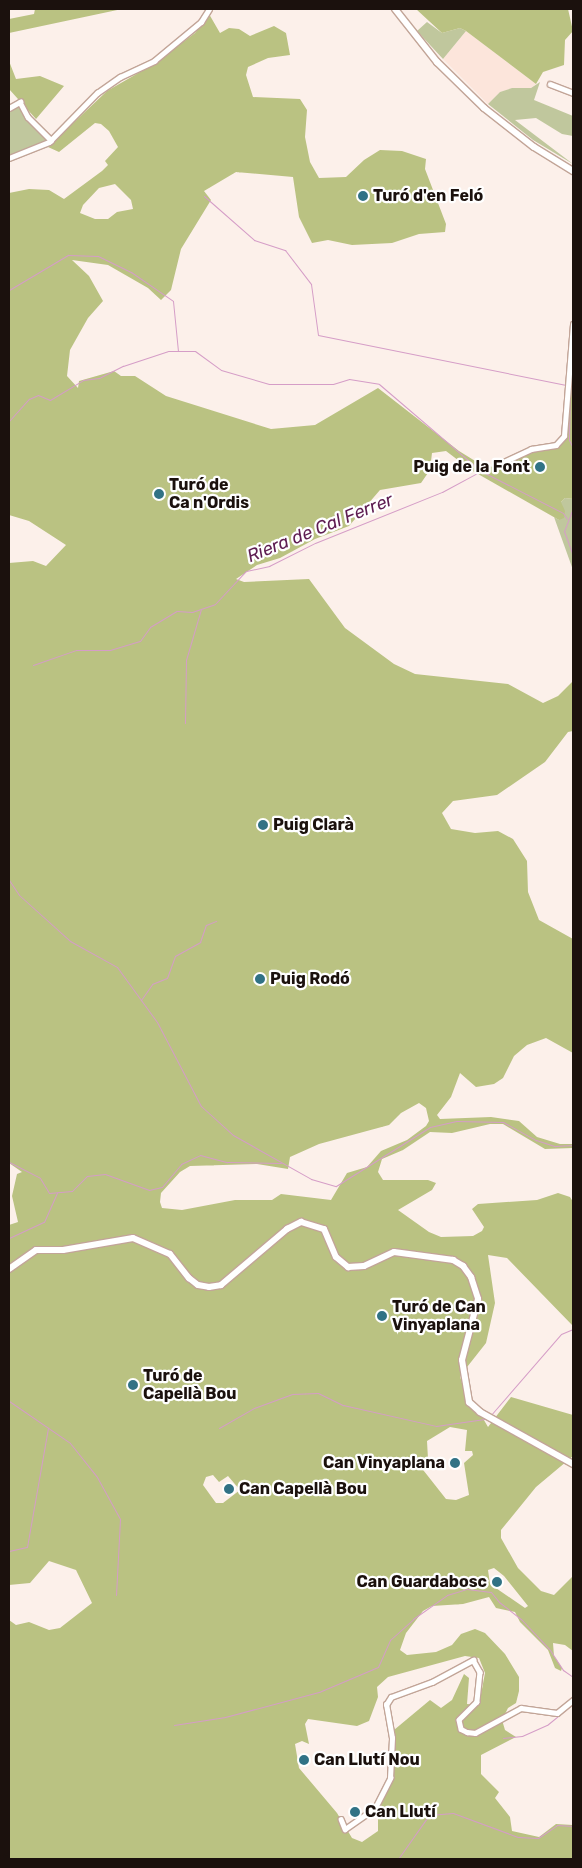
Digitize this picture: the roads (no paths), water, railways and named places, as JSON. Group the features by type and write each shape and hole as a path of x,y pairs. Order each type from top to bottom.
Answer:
{"main road":[{"path":"394,9 437,62 484,108 534,146 573,171"},
{"path":"9,1269 36,1250 63,1250 132,1238 170,1254 189,1278 198,1285 209,1287 221,1285 287,1229 302,1222 324,1229 336,1257 348,1267 364,1266 394,1252 453,1260 462,1266 471,1278 478,1299 462,1360 469,1402 480,1412 573,1464"}],"street":[{"path":"9,158 39,148 51,140 97,93 120,77 154,61 201,22 209,9"},
{"path":"550,84 573,93"},
{"path":"17,96 28,117 51,140"},
{"path":"9,108 20,102"},
{"path":"496,465 532,449 556,445 564,436 573,324"},
{"path":"341,1819 345,1828 375,1808 390,1778 392,1738 386,1705 391,1697 432,1682 473,1660 480,1672 477,1702 459,1720 461,1729 467,1732 475,1733 521,1708 557,1713 573,1700"}],"waterway":[{"path":"204,196 254,240 285,250 311,284 318,335 566,385"},
{"path":"9,290 68,255 98,256 131,272 173,301 178,351"},
{"path":"9,421 29,399 38,395 50,400 83,380 99,378 123,366 168,351 195,351 221,370 269,384 333,384 349,379 379,384 481,471"},
{"path":"570,387 569,440 573,448"},
{"name":"Riera de Cal Ferrer","path":"33,665 76,650 110,650 140,641 150,627 177,611 192,612 215,604 246,571 269,566 315,543 442,492 481,471 563,513 567,519"},
{"path":"573,508 564,531 573,556"},
{"path":"185,723 186,660 201,609"},
{"path":"9,880 19,895 70,941 117,967 157,1022 201,1106 233,1135 311,1179 336,1186 430,1127 456,1121 503,1122 536,1140 555,1146 573,1145"},
{"path":"141,1000 152,984 167,978 175,956 200,942 206,925 216,921"},
{"path":"9,1162 40,1178 49,1193 72,1191 87,1176 105,1174 149,1190 162,1187 181,1164 200,1155 227,1162 281,1163"},
{"path":"9,1238 44,1222 57,1193"},
{"path":"490,1416 561,1334 573,1329"},
{"path":"219,1428 254,1408 292,1394 318,1393 343,1405 436,1426 484,1419"},
{"path":"9,1401 70,1443 97,1477 120,1519 116,1595"},
{"path":"9,1551 27,1547 48,1428"},
{"path":"174,1725 225,1717 319,1692 378,1667 390,1640 413,1619 447,1595 467,1589 491,1592 499,1602 521,1619 550,1650 563,1670 573,1677"},
{"path":"503,1738 522,1736 547,1725 573,1704"},
{"path":"398,1859 429,1815 453,1813 518,1837 538,1838 557,1825 573,1826"}],"place":[{"name":"Turó d'en Feló","path":"363,196"},
{"name":"Puig de la Font","path":"540,467"},
{"name":"Turó de Ca n'Ordis","path":"159,494"},
{"name":"Puig Clarà","path":"263,825"},
{"name":"Puig Rodó","path":"260,979"},
{"name":"Turó de Can Vinyaplana","path":"382,1316"},
{"name":"Turó de Capellà Bou","path":"133,1385"},
{"name":"Can Vinyaplana","path":"455,1463"},
{"name":"Can Capellà Bou","path":"229,1489"},
{"name":"Can Guardabosc","path":"497,1582"},
{"name":"Can Llutí Nou","path":"304,1760"},
{"name":"Can Llutí","path":"355,1812"}]}
